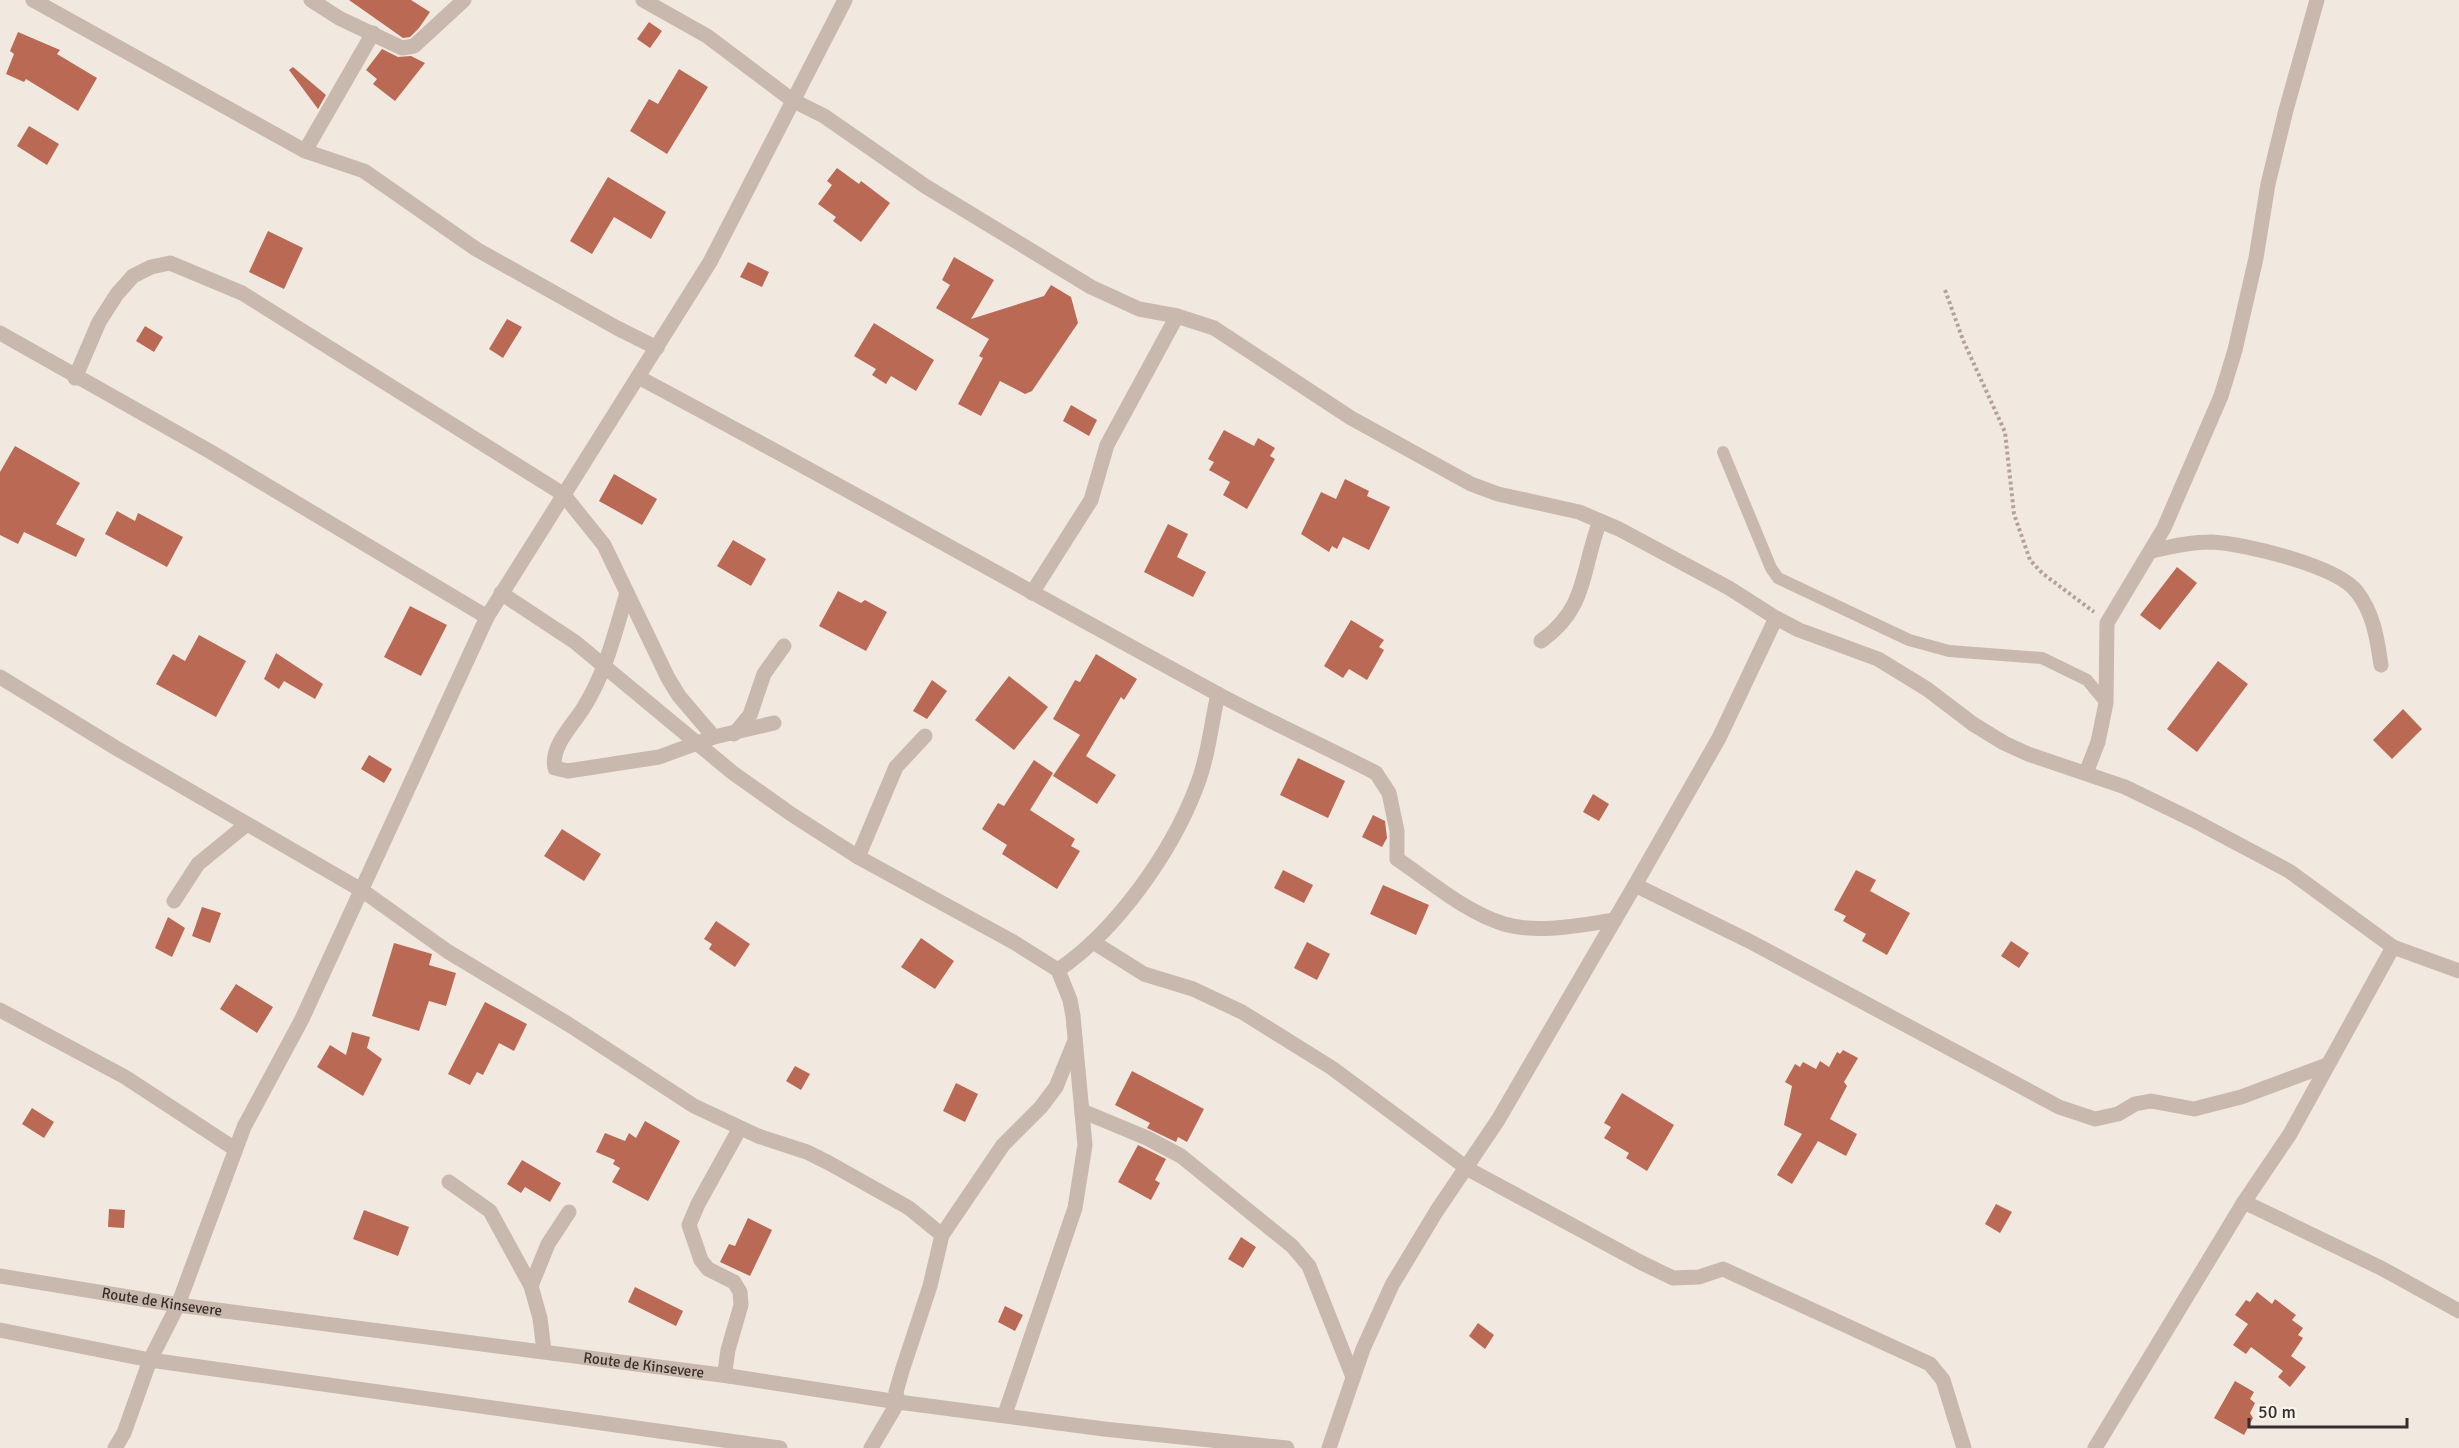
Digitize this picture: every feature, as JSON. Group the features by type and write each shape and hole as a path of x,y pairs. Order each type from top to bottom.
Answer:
{"street":[{"path":"33,0 304,151 364,171 477,249 657,348"},
{"path":"311,0 339,18 402,48 414,46 464,0"},
{"path":"643,0 706,36 792,100 824,116 934,191 1091,287 1139,309 1177,316 1214,328 1351,418 1471,484 1498,494 1552,505 1600,521 1700,571 1799,630 1878,659 1927,689 1973,724 2004,743 2028,754 2125,787 2193,819 2289,871 2393,947 2455,965"},
{"path":"116,1448 124,1433 150,1360 178,1305 220,1198 235,1149 302,1019 363,891 487,617 710,262 845,0"},
{"path":"2086,773 2098,742 2106,703 2108,623 2152,551 2198,453 2221,396 2235,350 2286,110 2317,0"},
{"path":"304,151 373,33"},
{"path":"75,378 99,322 117,294 133,276 151,267 170,263 242,293 563,494 604,545 679,696 714,737"},
{"path":"1032,593 1090,500 1107,445 1177,316"},
{"path":"0,333 75,378 212,452 487,617"},
{"path":"638,377 850,490 1032,593 1218,694 1376,773 1389,793 1397,831 1397,859 1475,910 1504,924 1524,927 1571,927 1615,920"},
{"path":"1541,641 1557,630 1579,600 1590,546 1600,521"},
{"path":"2152,551 2182,544 2202,543 2253,547 2297,560 2332,575 2356,590 2368,610 2376,628 2381,665"},
{"path":"501,593 575,642 697,743 782,807 858,857 1016,943 1058,970 1070,1000 1076,1040 1085,1145 1075,1208 1005,1414"},
{"path":"627,593 605,666 584,706 556,750 555,768 568,771 641,760 714,737 774,723"},
{"path":"1329,1448 1353,1377 1392,1285 1436,1212 1468,1168 1615,920 1719,738 1776,618"},
{"path":"734,734 750,715 764,674 784,646"},
{"path":"0,677 363,891 447,951 568,1024 670,1092 740,1128 829,1163 909,1208 942,1235"},
{"path":"1058,970 1094,942 1129,901 1180,822 1196,789 1206,757 1218,694"},
{"path":"858,857 896,767 925,736"},
{"path":"174,901 198,864 247,824"},
{"path":"1635,885 1780,957 2059,1107 2095,1119 2118,1114 2135,1104 2151,1101 2194,1109 2241,1097 2327,1065"},
{"path":"1094,942 1144,974 1192,989 1242,1012 1332,1068 1468,1168 1672,1278 1699,1277 1723,1269 1930,1364 1943,1380 1964,1448"},
{"path":"2095,1448 2244,1202 2290,1134 2393,947"},
{"path":"0,1010 125,1077 235,1149"},
{"path":"871,1448 898,1402 896,1392 930,1286 942,1235 1003,1145 1041,1107 1056,1087 1076,1040"},
{"path":"1082,1111 1148,1138 1181,1156 1292,1246 1309,1266 1353,1377"},
{"path":"729,1376 725,1371 728,1350 741,1305 740,1292 734,1282 708,1269 701,1260 690,1225 698,1204 740,1128"},
{"path":"449,1182 490,1211 531,1286 540,1318 544,1352"},
{"path":"2244,1202 2381,1268 2459,1311"},
{"path":"531,1286 548,1244 569,1212"},
{"name":"Route de Kinsevere","path":"0,1276 178,1305 544,1352 618,1364 729,1376 898,1402 1005,1414 1104,1429 1287,1448"},
{"path":"0,1330 150,1360 780,1448"}],"lane":[{"path":"1724,452 1771,567 1778,578 1909,640 1949,651 2042,658 2087,681 2106,703"}],"path":[{"path":"1946,290 1963,340 2005,432 2014,514 2030,560 2042,573 2108,623"}],"building":[{"path":"349,0 411,0 430,12 410,37 403,38"},
{"path":"649,22 662,31 650,48 637,39"},
{"path":"18,32 60,50 57,54 97,78 78,111 26,79 24,82 6,74 14,54 10,51"},
{"path":"382,49 398,57 411,56 425,63 395,101 373,84 377,79 366,70"},
{"path":"293,67 326,95 318,109 289,70"},
{"path":"679,69 708,87 667,154 630,131 649,99 658,104"},
{"path":"29,126 59,144 47,165 17,146"},
{"path":"837,168 859,184 861,181 890,203 861,242 833,221 836,217 818,204 832,185 827,181"},
{"path":"608,177 666,212 651,239 614,217 592,254 570,241"},
{"path":"268,231 303,248 284,289 249,272"},
{"path":"954,257 994,280 971,319 1044,296 1051,285 1071,297 1078,323 1032,391 1025,394 1000,381 981,416 958,404 983,358 979,356 989,339 936,308 950,285 942,280"},
{"path":"748,262 769,272 762,287 740,277"},
{"path":"507,319 522,327 503,358 489,349"},
{"path":"874,323 934,360 916,391 891,376 886,384 872,375 876,369 854,356"},
{"path":"145,326 163,337 154,352 136,341"},
{"path":"1071,405 1097,420 1089,436 1063,421"},
{"path":"1224,430 1254,446 1258,438 1275,448 1270,456 1275,459 1247,509 1223,495 1230,482 1209,470 1214,462 1208,459"},
{"path":"15,446 80,483 56,524 85,539 76,557 24,532 18,544 0,535 0,472"},
{"path":"614,474 657,499 642,525 599,501"},
{"path":"1345,479 1369,491 1367,496 1390,507 1369,550 1343,537 1337,549 1332,546 1329,552 1301,534 1321,492 1336,499"},
{"path":"117,511 135,521 138,513 183,537 167,567 105,534"},
{"path":"1168,524 1188,534 1177,557 1206,572 1193,597 1144,572"},
{"path":"733,540 766,559 751,586 717,566"},
{"path":"2177,567 2197,583 2160,630 2140,615"},
{"path":"838,591 861,603 865,600 887,612 866,651 819,626"},
{"path":"410,606 447,625 421,676 384,657"},
{"path":"1351,620 1384,640 1379,647 1384,650 1367,680 1349,669 1343,678 1324,666"},
{"path":"199,635 246,661 216,717 156,684 173,654 185,661"},
{"path":"276,653 323,684 315,699 284,681 279,689 264,679"},
{"path":"1096,654 1137,679 1124,700 1121,697 1086,756 1116,775 1097,804 1053,776 1080,735 1053,719 1075,680 1080,682"},
{"path":"2218,661 2248,684 2197,752 2167,729"},
{"path":"1009,676 1048,707 1014,750 975,720"},
{"path":"932,680 947,691 927,719 913,711"},
{"path":"2403,709 2422,729 2392,759 2373,740"},
{"path":"369,755 392,769 384,783 361,769"},
{"path":"1298,758 1345,781 1328,818 1280,795"},
{"path":"1034,760 1053,773 1030,810 1075,839 1071,846 1080,851 1057,889 1002,854 1007,845 982,829 998,803 1004,806"},
{"path":"1593,794 1609,804 1599,821 1583,812"},
{"path":"1373,815 1385,821 1387,838 1382,847 1362,837"},
{"path":"562,829 601,854 584,881 544,856"},
{"path":"1283,870 1313,885 1304,903 1274,888"},
{"path":"1856,870 1876,880 1870,891 1910,913 1887,955 1862,941 1866,934 1843,921 1846,916 1834,910"},
{"path":"1383,885 1429,905 1416,935 1370,914"},
{"path":"202,907 221,913 210,943 192,936"},
{"path":"168,917 185,928 172,957 155,948"},
{"path":"716,921 750,944 735,967 709,949 712,944 704,939"},
{"path":"921,938 954,961 935,989 901,967"},
{"path":"2011,941 2029,953 2019,968 2001,956"},
{"path":"1307,942 1330,954 1317,980 1294,968"},
{"path":"394,943 432,954 429,965 456,973 446,1006 429,1001 419,1031 372,1016"},
{"path":"236,984 273,1007 257,1033 220,1009"},
{"path":"485,1002 527,1024 514,1051 499,1043 483,1075 477,1072 470,1085 448,1074"},
{"path":"352,1032 370,1037 367,1048 382,1059 363,1096 317,1067 330,1045 346,1055"},
{"path":"1843,1050 1858,1058 1844,1082 1847,1086 1830,1119 1857,1134 1846,1156 1818,1141 1792,1184 1777,1175 1802,1134 1784,1125 1792,1086 1785,1082 1795,1064 1800,1067 1803,1062 1816,1069 1820,1061 1829,1067 1837,1052 1840,1054"},
{"path":"795,1066 810,1074 801,1090 786,1081"},
{"path":"1132,1071 1204,1109 1187,1142 1178,1137 1176,1142 1147,1128 1150,1123 1115,1105"},
{"path":"956,1083 978,1094 965,1122 943,1111"},
{"path":"1622,1093 1674,1125 1647,1171 1626,1158 1629,1153 1604,1138 1611,1127 1604,1123"},
{"path":"32,1108 54,1122 44,1138 22,1124"},
{"path":"645,1121 680,1141 648,1201 612,1182 620,1168 613,1164 615,1160 596,1152 605,1133 625,1141 629,1133 636,1138"},
{"path":"1138,1145 1166,1159 1155,1180 1160,1183 1151,1200 1118,1182"},
{"path":"522,1160 561,1183 550,1202 525,1187 521,1193 507,1184"},
{"path":"1996,1204 2012,1212 2000,1233 1985,1224"},
{"path":"109,1209 125,1210 124,1228 108,1227"},
{"path":"364,1210 409,1227 398,1256 353,1239"},
{"path":"748,1218 772,1230 750,1276 720,1262 729,1244 735,1246"},
{"path":"1241,1237 1256,1247 1243,1268 1228,1259"},
{"path":"635,1287 683,1311 676,1326 628,1302"},
{"path":"2257,1292 2272,1304 2275,1299 2296,1315 2292,1320 2303,1328 2298,1335 2303,1338 2291,1356 2306,1367 2290,1387 2278,1377 2283,1371 2251,1347 2246,1354 2233,1345 2248,1324 2235,1315 2246,1300 2250,1302"},
{"path":"1005,1306 1023,1315 1015,1331 998,1322"},
{"path":"1478,1323 1494,1335 1485,1349 1469,1336"},
{"path":"2235,1381 2254,1392 2250,1399 2255,1403 2250,1413 2253,1418 2244,1435 2214,1418"}]}
